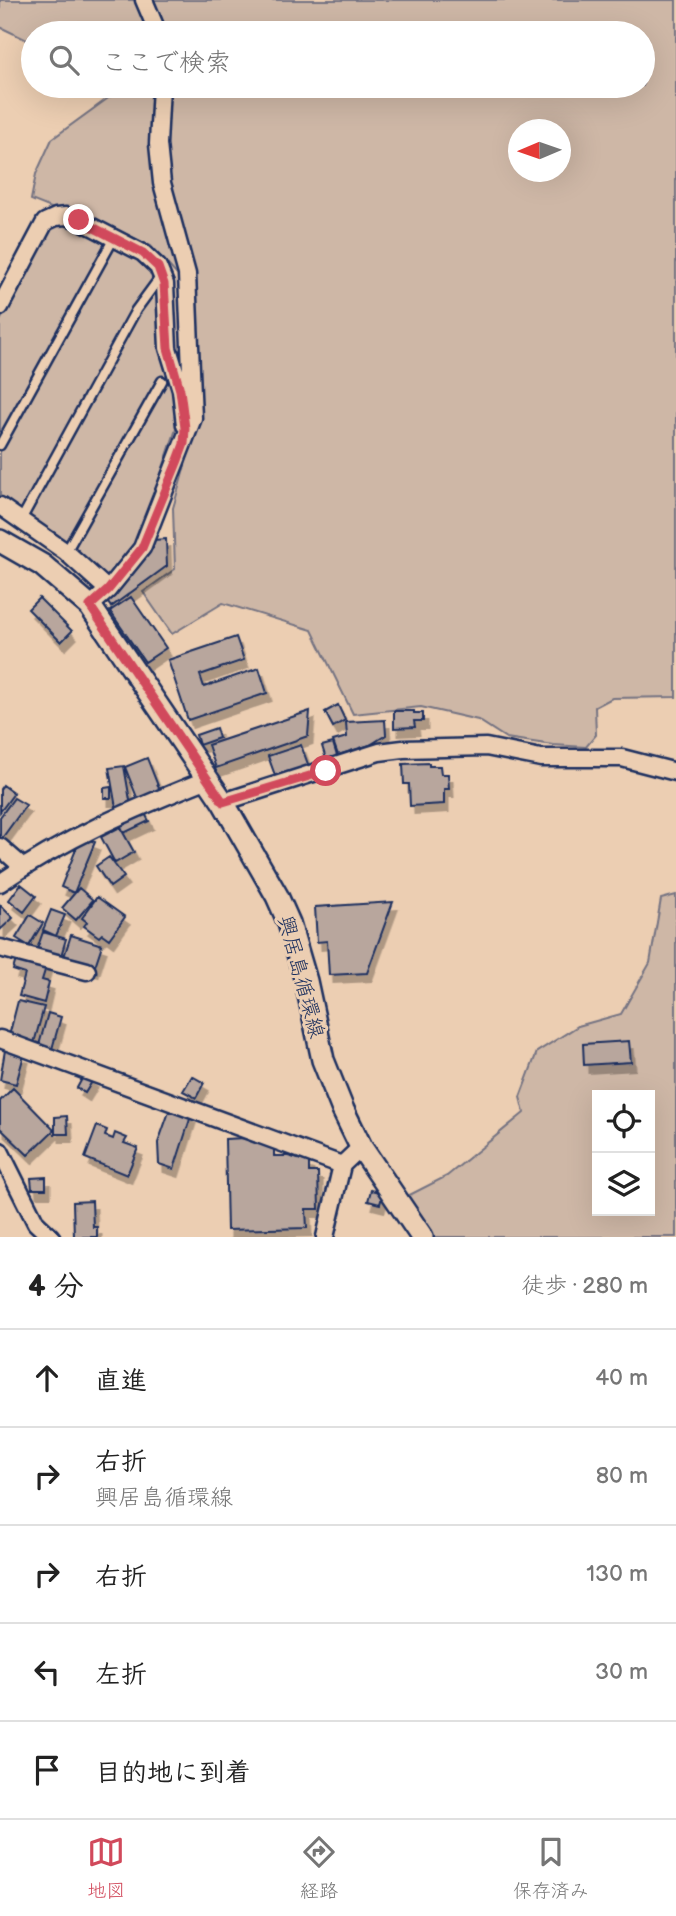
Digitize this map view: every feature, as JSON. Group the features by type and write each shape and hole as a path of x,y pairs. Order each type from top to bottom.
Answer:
{"main road":[{"name":"興居島循環線","path":"10,536 90,606 223,802 277,896 289,923 306,981 323,1060 343,1110 361,1147 422,1237"}],"street":[{"path":"144,0 153,21"},
{"path":"90,606 108,590 142,548 193,418 187,274 162,183 158,121 160,98"},
{"path":"0,307 44,222 56,217 66,216 79,220 152,260 161,276 166,295 168,348 184,411 184,444"},
{"path":"0,506 10,536 66,552 108,590"},
{"path":"223,802 379,752 403,749 486,747 541,758 622,758 676,772"},
{"path":"0,883 81,833 208,779"},
{"path":"0,848 23,867"},
{"path":"0,948 87,971"},
{"path":"0,1039 342,1165"},
{"path":"325,1237 342,1165 361,1147"},
{"path":"0,1151 36,1223 51,1237"}],"lane":[{"path":"0,445 114,238"},
{"path":"10,536 136,310 161,276"},
{"path":"66,552 162,381"}],"shaded area":[{"path":"0,0 676,0 676,697 612,698 595,707 596,735 586,747 553,745 506,738 478,720 421,707 353,714 312,630 223,603 172,634 143,592 175,569 173,508 200,413 195,295 151,246 79,211 56,210 31,200 36,174 52,139 108,98 655,98 655,21 21,21 21,37 0,27"},
{"path":"67,222 146,259 155,273 175,398 176,429 137,545 109,582 85,559 0,502 0,321 47,232 55,224"},
{"path":"676,895 676,1237 411,1237 390,1205 447,1176 524,1113 520,1097 537,1052 578,1026 621,1014 650,963 661,899"}],"building":[{"path":"166,539 167,566 111,607 106,600 153,548 153,540"},
{"path":"131,597 166,648 145,662 110,611"},
{"path":"39,598 72,631 61,642 28,609"},
{"path":"236,637 244,660 200,675 204,687 259,668 267,693 188,720 168,660"},
{"path":"338,705 345,720 333,727 325,712"},
{"path":"310,711 308,736 216,768 208,745"},
{"path":"394,711 423,713 423,721 414,721 415,727 394,728"},
{"path":"385,720 386,735 370,745 338,755 333,741 347,737 346,722"},
{"path":"216,728 219,738 199,745 196,735"},
{"path":"333,743 337,756 326,759 322,746"},
{"path":"301,745 309,767 276,778 268,756"},
{"path":"147,758 160,791 138,800 125,767"},
{"path":"429,763 429,766 440,766 441,774 448,774 449,789 444,789 444,804 410,806 409,784 404,784 403,764"},
{"path":"124,766 131,806 116,808 109,768"},
{"path":"3,785 14,793 0,812 0,789"},
{"path":"111,787 111,798 104,798 104,788"},
{"path":"14,798 26,805 0,841 0,817"},
{"path":"142,808 149,821 124,833 118,820"},
{"path":"120,827 134,852 115,863 101,837"},
{"path":"81,837 95,842 74,893 61,887"},
{"path":"109,857 124,877 110,887 96,866"},
{"path":"21,884 36,896 24,912 9,900"},
{"path":"79,888 93,900 76,920 62,908"},
{"path":"97,897 125,917 109,939 102,934 99,937 84,926 87,922 82,918"},
{"path":"393,902 367,973 329,975 327,941 317,942 315,907"},
{"path":"0,905 13,918 0,930"},
{"path":"51,910 65,915 56,936 43,930"},
{"path":"30,915 43,923 29,946 16,938"},
{"path":"43,932 66,939 60,959 36,952"},
{"path":"71,935 102,945 94,969 63,960"},
{"path":"17,956 47,964 42,980 49,982 44,1003 19,996 25,974 13,970"},
{"path":"18,1001 44,1007 34,1043 9,1036"},
{"path":"48,1013 61,1017 52,1049 39,1045"},
{"path":"629,1041 631,1062 584,1065 583,1044"},
{"path":"5,1050 24,1055 16,1084 0,1080"},
{"path":"84,1075 93,1080 85,1093 77,1088"},
{"path":"192,1076 204,1083 196,1098 183,1091"},
{"path":"13,1088 54,1130 28,1155 0,1128 0,1101"},
{"path":"170,1109 191,1116 174,1169 159,1164 158,1143"},
{"path":"67,1116 68,1134 55,1134 55,1117"},
{"path":"97,1126 107,1130 105,1136 113,1139 115,1133 127,1138 124,1143 138,1148 127,1175 85,1158"},
{"path":"245,1138 274,1149 274,1156 288,1156 309,1162 309,1172 318,1172 319,1209 306,1209 307,1228 227,1230 225,1139"},
{"path":"46,1177 46,1189 32,1189 31,1178"},
{"path":"371,1190 383,1193 380,1204 368,1201"},
{"path":"92,1201 93,1227 97,1227 97,1237 74,1237 73,1202"}],"route":[{"path":"79,220 143,253 158,267 166,295 168,348 180,390 185,428 184,444 142,548 108,590 90,606 223,802 326,771"}]}
